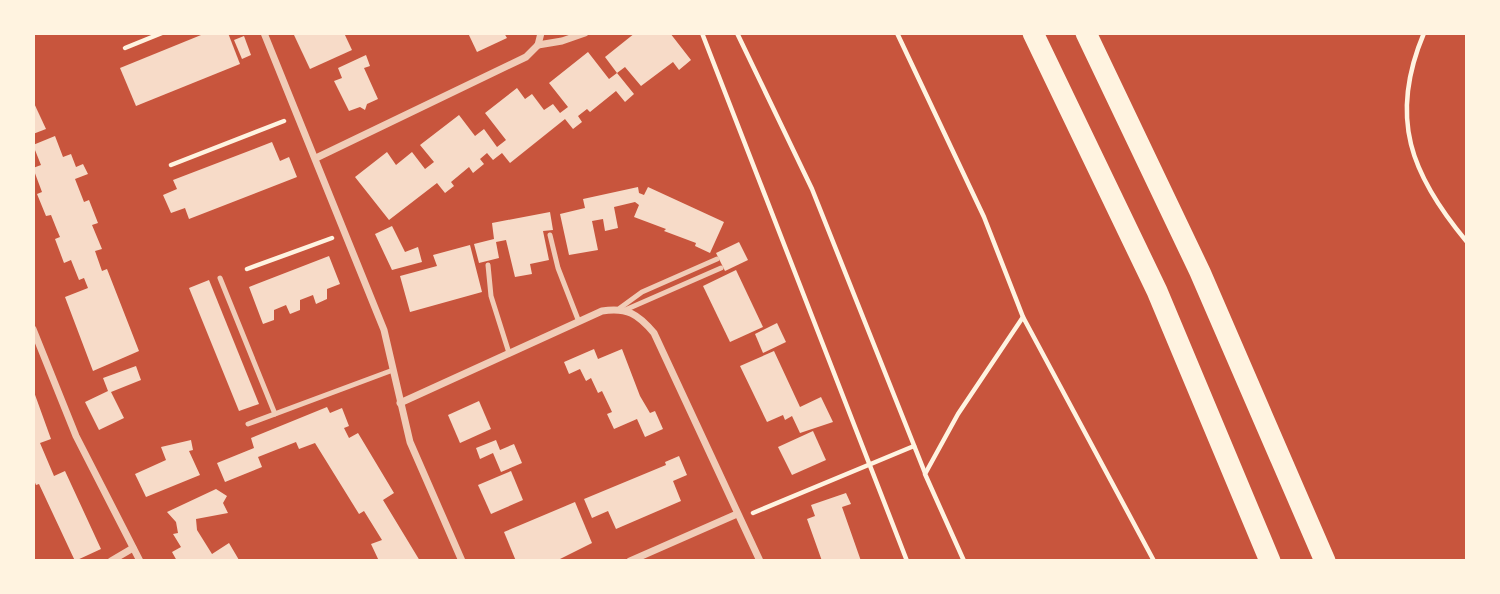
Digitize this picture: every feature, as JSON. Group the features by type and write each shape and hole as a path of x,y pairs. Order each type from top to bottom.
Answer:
{"highway":[{"path":"1033,33 1157,291 1270,561"},
{"path":"1086,33 1200,272 1325,561"}],"street":[{"path":"264,33 384,330 410,442 463,561"},
{"path":"316,158 526,57 538,45 541,33"},
{"path":"538,45 585,33"},
{"path":"400,402 602,311 622,309 639,316 654,333 760,561"},
{"path":"33,329 76,436 140,561"},
{"path":"629,561 737,514"},
{"path":"111,561 133,548"}],"lane":[{"path":"550,235 558,268 579,322"},
{"path":"622,309 642,292 717,259"},
{"path":"488,265 491,296 509,353"},
{"path":"622,309 721,268"},
{"path":"220,278 275,414"},
{"path":"248,424 393,370"}],"path":[{"path":"125,48 162,33"},
{"path":"702,33 907,561"},
{"path":"737,33 812,189 925,474 964,561"},
{"path":"897,33 984,217 1023,317 1154,561"},
{"path":"1424,33 1417,51 1409,97 1408,137 1418,173 1441,211 1467,242"},
{"path":"171,165 298,116"},
{"path":"247,269 345,233"},
{"path":"925,474 958,414 1023,317"},
{"path":"737,514 755,513 914,446"}],"building":[{"path":"206,33 228,33 240,64 136,106 120,68"},
{"path":"344,33 352,50 310,69 294,35"},
{"path":"468,33 504,33 507,38 477,52"},
{"path":"635,33 670,33 691,60 679,70 673,62 641,86 625,67 617,73 605,57"},
{"path":"244,36 251,55 242,59 234,40"},
{"path":"588,52 609,79 617,73 634,94 625,102 616,91 590,112 587,109 578,116 582,122 573,129 565,119 510,163 502,153 493,160 487,153 480,159 484,164 473,173 469,167 451,182 454,186 445,193 437,183 389,220 355,177 387,152 396,165 412,152 425,169 434,162 420,145 459,115 475,136 484,129 497,147 506,140 485,113 517,88 525,99 532,94 544,110 553,104 560,113 568,107 549,83"},
{"path":"366,55 370,66 364,68 378,99 367,104 365,110 360,107 349,111 334,81 342,78 338,68"},
{"path":"33,101 46,129 33,134"},
{"path":"55,136 63,157 71,154 76,167 83,164 88,174 75,179 84,202 89,200 98,223 92,225 102,249 95,251 102,271 107,269 139,351 93,371 65,297 88,288 84,278 79,280 71,260 64,263 55,239 60,237 51,215 46,216 37,194 42,192 33,168 41,165 33,145"},
{"path":"272,142 280,161 289,157 297,177 189,219 185,208 171,213 163,195 177,189 173,180"},
{"path":"638,187 639,193 644,195 648,187 724,222 710,253 695,246 696,243 634,217 639,205 635,202 614,207 618,228 605,231 603,219 592,221 598,250 569,255 560,214 585,208 583,199"},
{"path":"550,212 553,230 543,231 549,260 530,264 532,274 515,277 506,240 496,242 499,258 479,263 474,244 494,239 492,223"},
{"path":"392,226 405,252 418,247 422,262 392,270 375,234"},
{"path":"739,242 748,260 725,271 716,253"},
{"path":"470,245 482,292 410,312 400,276 437,266 433,255"},
{"path":"329,256 340,284 327,289 327,299 316,304 313,295 300,300 300,310 290,314 286,305 274,310 274,320 263,324 249,287"},
{"path":"736,270 763,327 730,342 703,286"},
{"path":"209,280 259,404 239,411 189,288"},
{"path":"777,323 786,342 763,353 755,334"},
{"path":"594,349 598,359 622,349 640,396 650,413 655,411 663,429 645,437 637,419 614,429 607,414 612,412 602,391 598,393 591,378 586,381 580,369 569,374 564,362"},
{"path":"774,351 800,407 821,397 833,422 800,433 792,416 785,420 783,415 767,422 740,366"},
{"path":"136,366 141,380 111,392 124,418 99,430 85,402 108,391 103,378"},
{"path":"34,392 51,439 40,443 54,476 65,471 101,549 75,561 39,484 36,485 33,478"},
{"path":"479,401 491,429 460,443 448,415"},
{"path":"327,407 330,413 342,408 349,426 344,428 349,438 358,433 394,493 383,500 420,561 379,561 371,544 382,540 364,511 359,514 315,443 299,449 296,442 258,457 262,467 225,482 217,463 254,448 251,438"},
{"path":"813,431 826,460 792,475 778,447"},
{"path":"191,440 193,450 189,451 200,475 146,497 135,474 166,460 161,447"},
{"path":"496,440 500,450 514,444 522,463 501,472 493,453 480,459 476,448"},
{"path":"679,456 687,475 673,481 681,501 616,529 608,511 592,518 584,499 666,465 665,462"},
{"path":"511,471 523,500 491,514 478,485"},
{"path":"216,489 227,496 223,503 228,513 196,519 197,530 212,554 229,543 239,560 177,561 172,552 181,547 173,534 178,533 176,522 167,512"},
{"path":"846,493 851,504 842,507 861,561 822,561 807,519 815,516 811,505"},
{"path":"575,502 592,543 560,559 516,561 504,532"}]}
